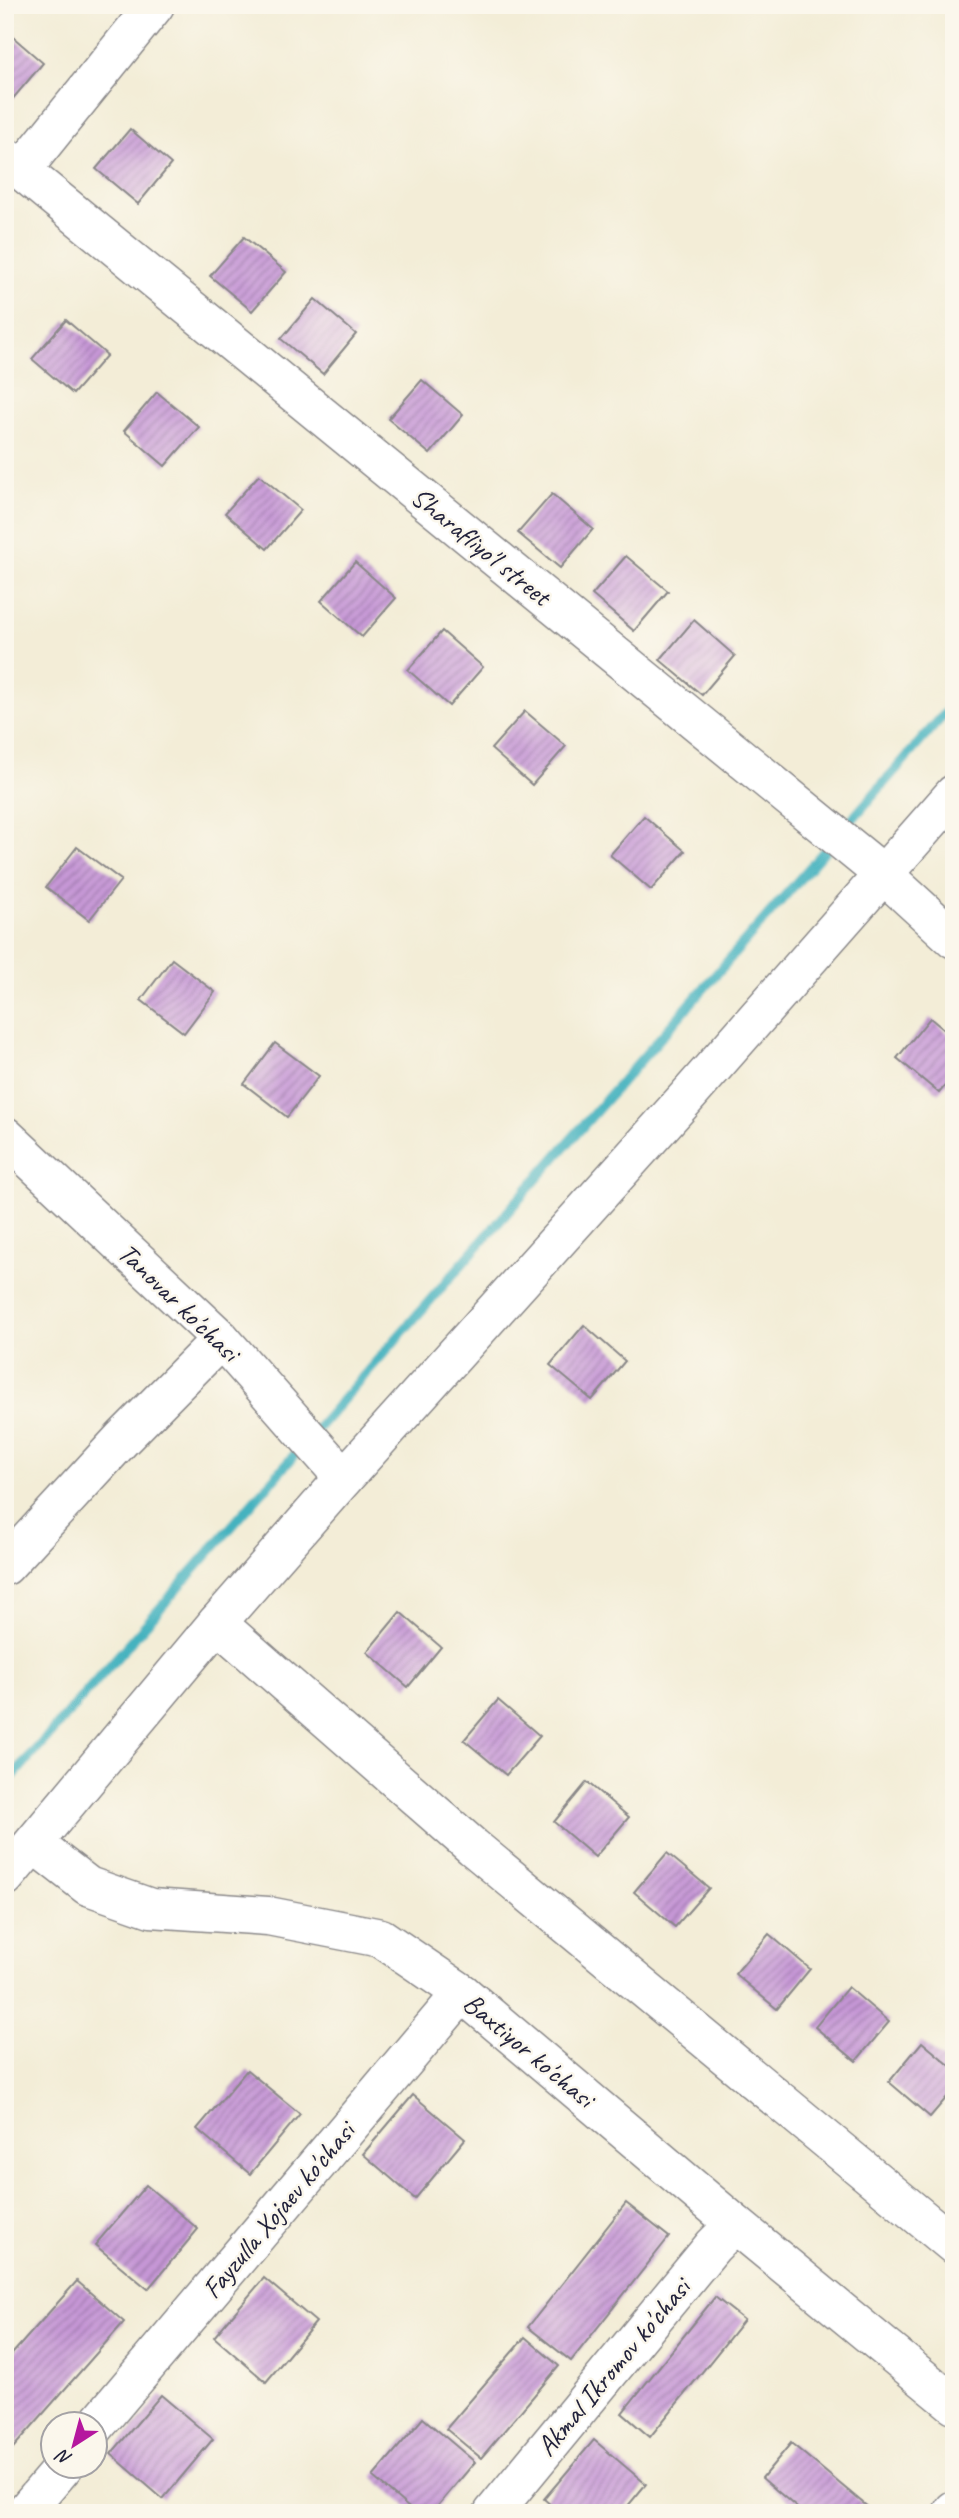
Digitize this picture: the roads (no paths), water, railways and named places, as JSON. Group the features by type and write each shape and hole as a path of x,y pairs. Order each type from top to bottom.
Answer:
{"street":[{"path":"13,164 155,5"},
{"name":"Sharafliyo'l street","path":"13,164 883,874 954,939"},
{"path":"5,1877 217,1623 344,1478 687,1097 954,794"},
{"name":"Tanovar ko'chasi","path":"5,1136 221,1339 344,1478"},
{"path":"5,1566 122,1439 221,1339"},
{"path":"217,1623 472,1847 954,2245"},
{"name":"Baxtiyor ko'chasi","path":"34,1844 88,1886 151,1908 268,1916 381,1938 462,1993 735,2224 954,2404"},
{"name":"Fayzulla Xojaev ko'chasi","path":"108,2411 462,1993"},
{"name":"Akmal Ikromov ko'chasi","path":"493,2513 713,2246 735,2224"},
{"path":"24,2513 52,2480"}],"waterway":[{"path":"5,1785 954,703"}]}
